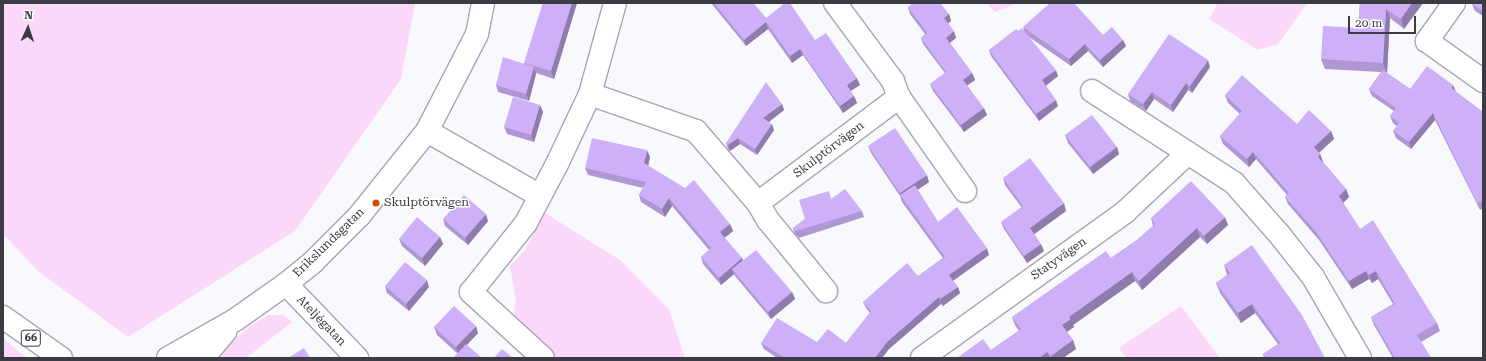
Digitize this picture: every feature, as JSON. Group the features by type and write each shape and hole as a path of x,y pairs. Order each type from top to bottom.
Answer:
{"street":[{"name":"Erikslundsgatan","path":"168,358 235,320 286,284 314,260 359,216 427,131 477,34 483,3"},
{"path":"543,358 471,292 526,223 540,196 590,94 615,3"},
{"path":"835,3 893,81 899,97 965,191"},
{"path":"1454,3 1427,42 1483,81"},
{"path":"1092,91 1234,183 1280,234 1313,277 1360,358"},
{"path":"590,94 696,131 758,203 768,220 826,291"},
{"name":"Skulptörvägen","path":"758,203 899,97"},
{"path":"427,131 540,196"},
{"name":"Statyvägen","path":"922,358 1125,212 1188,153"},
{"name":"Ateljégatan","path":"286,284 357,358"},
{"name":"66","path":"3,317 61,358"},
{"name":"Erikslundsgatan","path":"204,358 235,320"}],"shaded area":[{"path":"3,3 415,3 401,79 295,231 128,337 38,271 3,234"},
{"path":"986,3 1018,3 995,12"},
{"path":"1218,3 1307,3 1278,44 1258,50 1209,19"},
{"path":"545,213 620,260 669,309 685,358 555,358 514,314 516,300 510,266 525,250"},
{"path":"1181,306 1220,358 1126,358 1119,348"},
{"path":"268,315 284,315 292,322 246,358 214,358 247,328"},
{"path":"3,338 26,358 3,358"}],"building":[{"path":"543,3 572,3 551,71 524,63"},
{"path":"714,3 753,3 766,18 785,3 790,3 815,40 826,33 857,78 847,85 854,96 840,106 800,49 790,56 766,22 744,40"},
{"path":"913,3 940,3 949,14 944,18 954,31 946,38 972,73 963,80 984,108 961,125 930,84 946,72 921,38 927,33 908,7"},
{"path":"1050,3 1074,3 1103,35 1112,27 1123,40 1100,60 1085,44 1069,59 1023,27"},
{"path":"1360,3 1412,3 1401,19 1386,9 1383,63 1321,59 1323,26 1358,28"},
{"path":"1483,3 1483,11 1472,4"},
{"path":"1022,28 1056,70 1042,80 1056,100 1036,114 989,50 1016,29 1018,31"},
{"path":"1169,34 1208,60 1190,86 1186,83 1171,105 1152,92 1143,104 1128,94"},
{"path":"503,57 534,67 526,94 496,85"},
{"path":"1427,66 1453,85 1451,88 1483,112 1483,200 1477,203 1433,113 1409,142 1393,131 1399,123 1390,116 1396,108 1369,89 1383,70 1410,89"},
{"path":"1242,75 1297,124 1309,110 1331,131 1314,147 1320,154 1318,157 1346,189 1339,196 1360,229 1373,220 1437,323 1417,335 1431,358 1395,358 1371,317 1395,304 1376,271 1369,275 1366,271 1349,281 1316,232 1285,197 1289,193 1253,152 1247,159 1220,136 1242,111 1225,95"},
{"path":"766,82 782,104 763,118 772,124 755,149 738,138 728,145 726,143"},
{"path":"513,97 540,105 531,135 504,127"},
{"path":"1092,115 1117,147 1090,167 1065,135"},
{"path":"895,128 927,175 900,193 868,146"},
{"path":"592,138 647,150 644,163 685,188 694,180 730,224 720,232 742,258 719,278 701,257 711,248 669,198 662,209 639,195 646,182 585,168"},
{"path":"1030,158 1064,203 1030,228 1041,244 1024,256 1001,222 1023,206 1003,178"},
{"path":"1191,181 1225,217 1204,236 1197,228 1139,281 1132,272 1069,317 1071,319 1062,325 1073,340 1051,356 1047,352 1039,358 957,358 983,339 991,350 1021,329 1012,317 1106,251 1111,258 1137,240 1155,224 1151,218"},
{"path":"915,185 938,222 957,207 987,248 949,275 958,287 940,299 939,297 887,342 875,358 785,358 761,343 777,318 817,342 828,329 846,343 871,311 863,302 907,263 918,276 945,257 900,195"},
{"path":"845,189 862,211 796,231 793,228 805,219 799,200 829,191 831,199"},
{"path":"464,195 486,214 465,238 443,219"},
{"path":"417,217 440,237 422,258 399,239"},
{"path":"1252,245 1302,315 1325,358 1265,358 1263,354 1280,343 1252,304 1238,313 1216,283 1230,273 1224,265"},
{"path":"756,250 792,292 768,312 732,269"},
{"path":"405,262 427,280 406,304 385,286"},
{"path":"454,306 476,326 456,347 434,327"},
{"path":"466,344 482,358 453,358"},
{"path":"304,348 310,358 288,358"},
{"path":"502,349 513,358 494,358"}],"place":[{"name":"Skulptörvägen","path":"376,203"}]}
